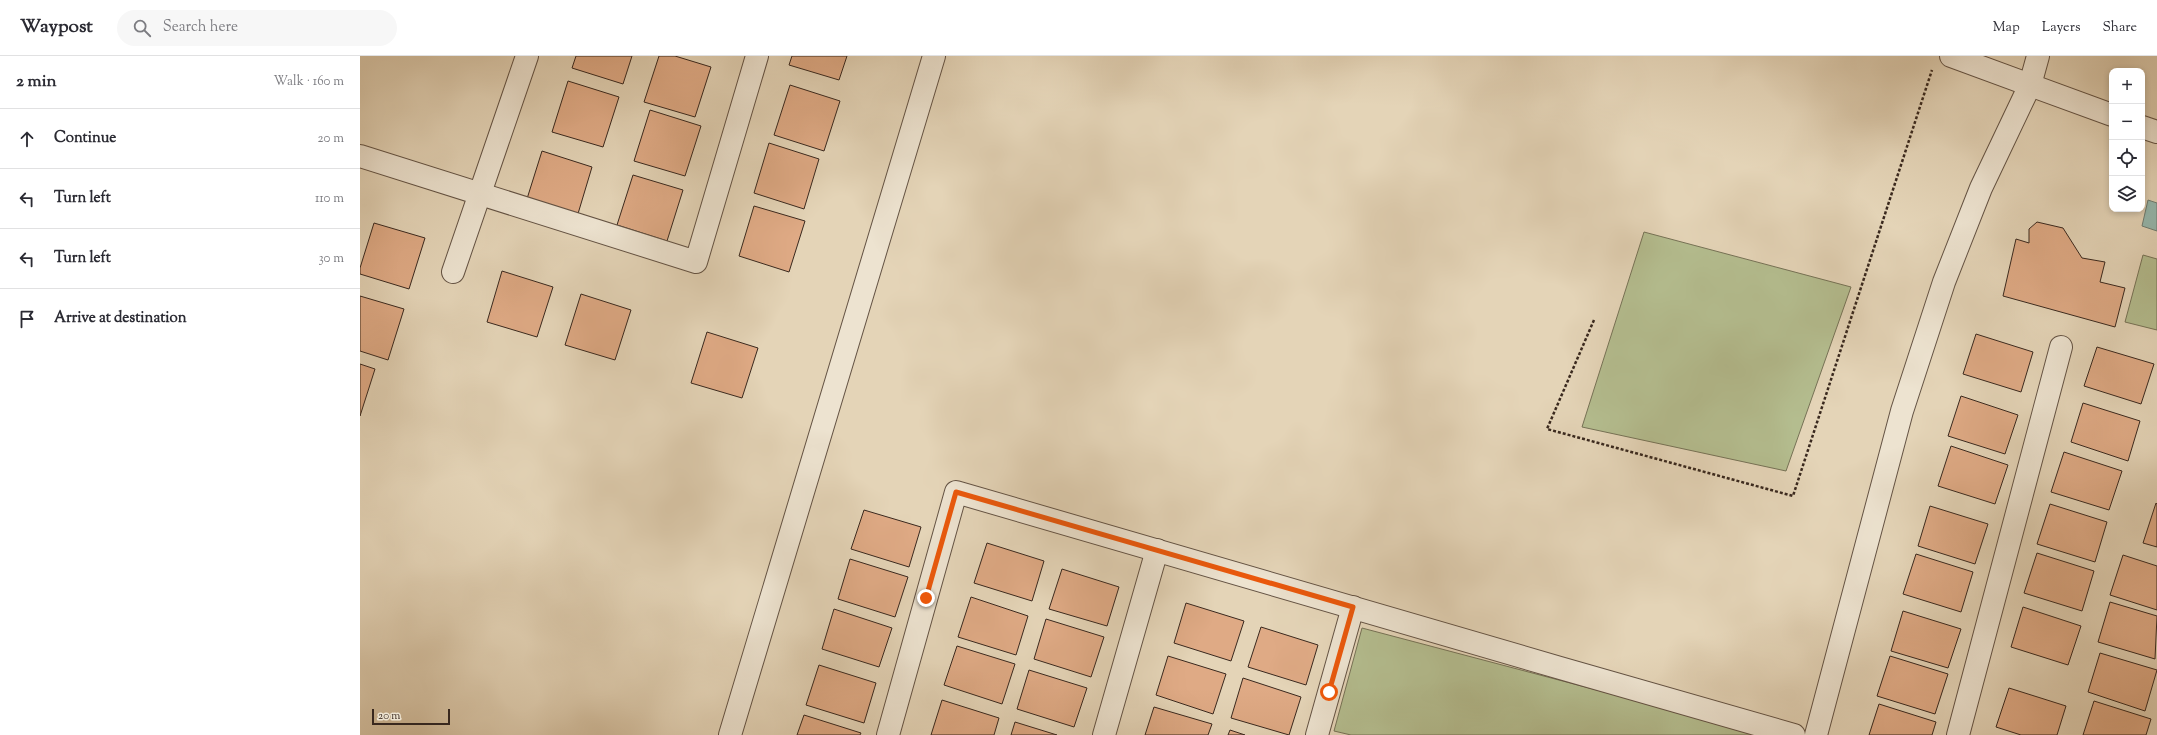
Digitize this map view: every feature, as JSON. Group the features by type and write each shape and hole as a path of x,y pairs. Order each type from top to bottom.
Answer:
{"street":[{"path":"453,272 527,56"},
{"path":"360,156 696,262 757,56"},
{"path":"730,735 934,56"},
{"path":"1816,735 1902,411 1937,303 1981,188 2030,85 2038,56"},
{"path":"1943,60 2030,85 2109,115"},
{"path":"2145,128 2157,132"},
{"path":"1958,735 2061,347"},
{"path":"888,735 956,492 1353,607 1524,659 1794,735"},
{"path":"1104,735 1157,550"},
{"path":"1317,735 1353,607"}],"path":[{"path":"1594,320 1547,429 1793,496 1943,60"}],"green space":[{"path":"1644,232 1851,287 1786,471 1582,427"},
{"path":"2143,255 2157,259 2157,330 2125,322"},
{"path":"1362,628 1767,735 1351,735 1334,731"}],"water":[{"path":"2148,200 2157,203 2157,231 2142,226"}],"building":[{"path":"576,56 632,56 623,84 572,68"},
{"path":"659,56 675,56 711,67 695,117 644,102"},
{"path":"792,56 847,56 839,80 789,65"},
{"path":"568,81 619,97 603,147 552,132"},
{"path":"790,85 840,101 824,151 774,135"},
{"path":"650,110 701,126 685,176 634,161"},
{"path":"769,143 819,159 804,209 754,193"},
{"path":"542,151 592,167 577,217 526,202"},
{"path":"633,175 683,190 667,241 617,225"},
{"path":"754,206 805,221 789,272 739,256"},
{"path":"2037,222 2063,228 2082,258 2105,262 2100,282 2125,288 2115,327 2003,296 2016,239 2029,243 2029,229"},
{"path":"374,223 425,238 409,289 360,274 360,268"},
{"path":"502,271 553,287 537,337 487,322"},
{"path":"581,294 631,310 615,360 565,345"},
{"path":"360,296 404,309 388,360 360,351"},
{"path":"707,332 758,348 742,398 691,383"},
{"path":"1976,334 2033,352 2021,392 1963,374"},
{"path":"2097,347 2154,364 2141,404 2084,386"},
{"path":"360,364 375,369 360,416"},
{"path":"1961,396 2018,415 2005,454 1948,436"},
{"path":"2083,403 2140,421 2128,461 2071,442"},
{"path":"1951,446 2008,465 1995,504 1938,486"},
{"path":"2064,452 2122,471 2109,510 2051,492"},
{"path":"2156,503 2157,504 2157,547 2143,543"},
{"path":"2050,504 2107,522 2095,562 2037,544"},
{"path":"1930,506 1988,524 1975,564 1918,546"},
{"path":"864,510 921,527 909,567 851,549"},
{"path":"987,543 1044,561 1032,601 974,583"},
{"path":"2037,553 2094,571 2082,611 2024,593"},
{"path":"1916,554 1973,572 1961,612 1903,594"},
{"path":"2123,555 2157,566 2157,610 2110,595"},
{"path":"850,559 908,577 895,617 838,599"},
{"path":"1062,569 1119,587 1107,626 1049,609"},
{"path":"971,597 1028,616 1016,655 958,637"},
{"path":"2110,602 2157,616 2155,659 2098,642"},
{"path":"1186,603 1244,621 1231,661 1174,643"},
{"path":"2023,607 2081,626 2068,665 2011,647"},
{"path":"834,609 892,628 879,667 822,649"},
{"path":"1903,611 1961,629 1948,668 1891,651"},
{"path":"1046,619 1104,637 1091,677 1034,659"},
{"path":"1261,627 1318,645 1306,685 1248,667"},
{"path":"957,646 1015,664 1002,704 944,685"},
{"path":"2100,653 2157,670 2145,711 2088,692"},
{"path":"1168,656 1226,674 1213,714 1156,695"},
{"path":"1890,656 1948,674 1935,714 1877,696"},
{"path":"819,665 876,683 864,723 806,705"},
{"path":"1029,670 1087,688 1074,727 1017,709"},
{"path":"1243,678 1301,697 1289,735 1231,718"},
{"path":"2009,688 2066,706 2057,735 2021,735 1996,727"},
{"path":"942,700 999,718 994,735 931,735"},
{"path":"2094,701 2151,719 2146,735 2083,735"},
{"path":"1879,704 1936,722 1932,735 1869,735"},
{"path":"1154,707 1212,724 1208,735 1145,735"},
{"path":"804,715 861,733 860,735 797,735"},
{"path":"1015,722 1057,735 1011,735"},
{"path":"1230,730 1245,735 1228,735"}],"route":[{"path":"926,598 956,492 1353,607 1329,692"}]}
